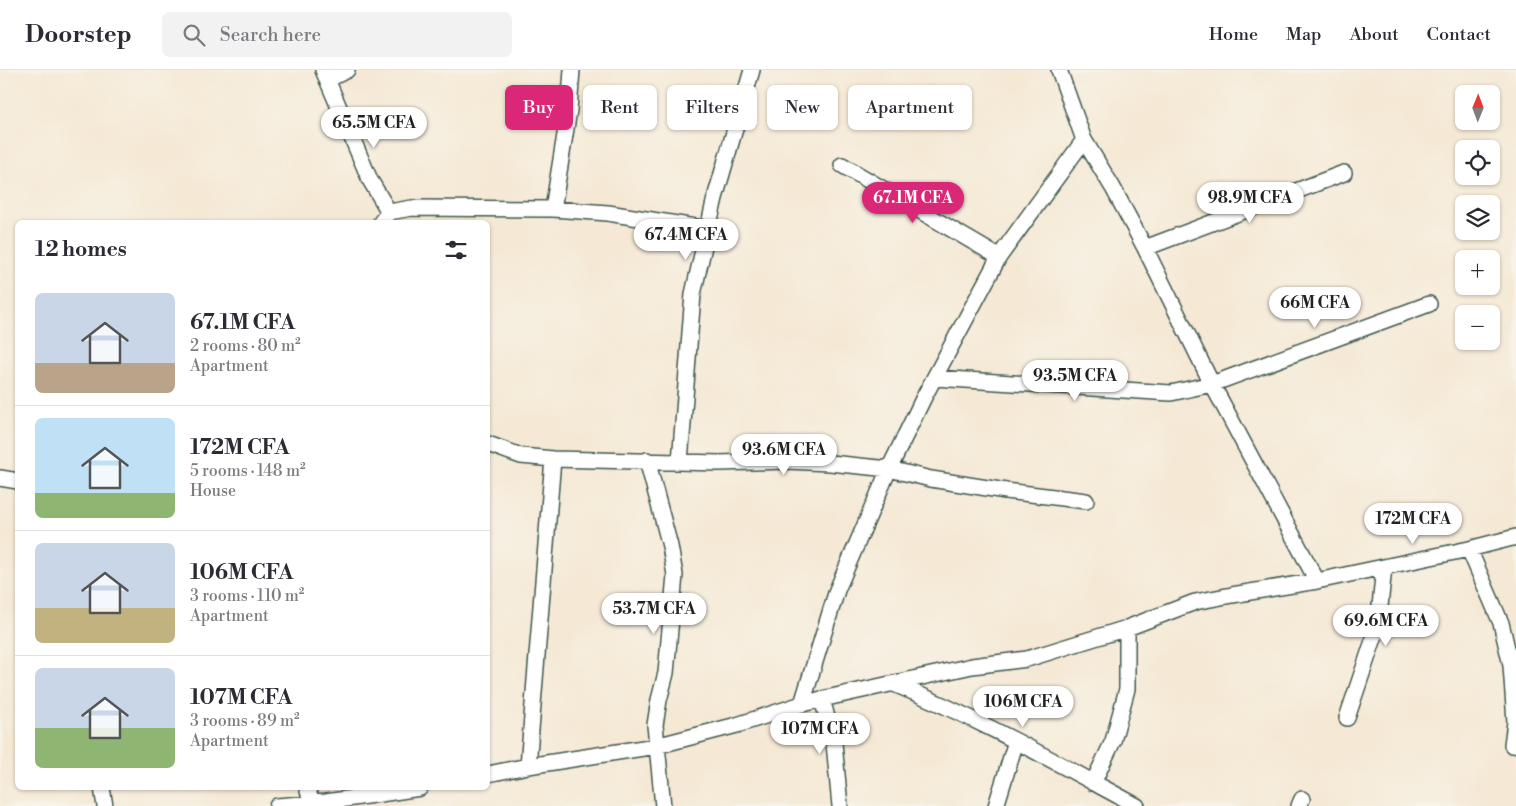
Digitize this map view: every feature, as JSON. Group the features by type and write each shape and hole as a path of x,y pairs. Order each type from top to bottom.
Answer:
{"street":[{"path":"347,70 325,75 385,217 412,208 553,208 608,213 708,229"},
{"path":"553,208 569,110 572,70"},
{"path":"680,462 693,294 715,198 752,70"},
{"path":"1059,70 1084,140 1113,188 1145,248 1212,384 1317,581"},
{"path":"802,704 837,590 889,469 999,257 1084,140"},
{"path":"842,165 999,257"},
{"path":"1145,248 1344,173"},
{"path":"935,378 1172,393 1212,384 1429,304"},
{"path":"490,445 521,456 553,459 719,463 786,461 830,463 889,469 940,481 1086,501"},
{"path":"528,766 553,459"},
{"path":"647,460 670,546 674,575 666,673 654,725 663,806"},
{"path":"0,478 15,480"},
{"path":"490,774 656,746 737,726 822,699 972,666 1027,659 1127,628 1196,602 1232,594 1317,581 1469,549 1516,537"},
{"path":"1469,549 1501,623 1511,665 1515,722 1512,744"},
{"path":"1347,718 1378,626 1384,567"},
{"path":"1093,783 1113,741 1127,689 1127,628"},
{"path":"894,684 936,701 1137,806"},
{"path":"822,699 834,743 840,806"},
{"path":"996,806 1016,742"},
{"path":"102,790 105,806"},
{"path":"308,790 313,805"},
{"path":"277,806 313,805 394,790"}]}
